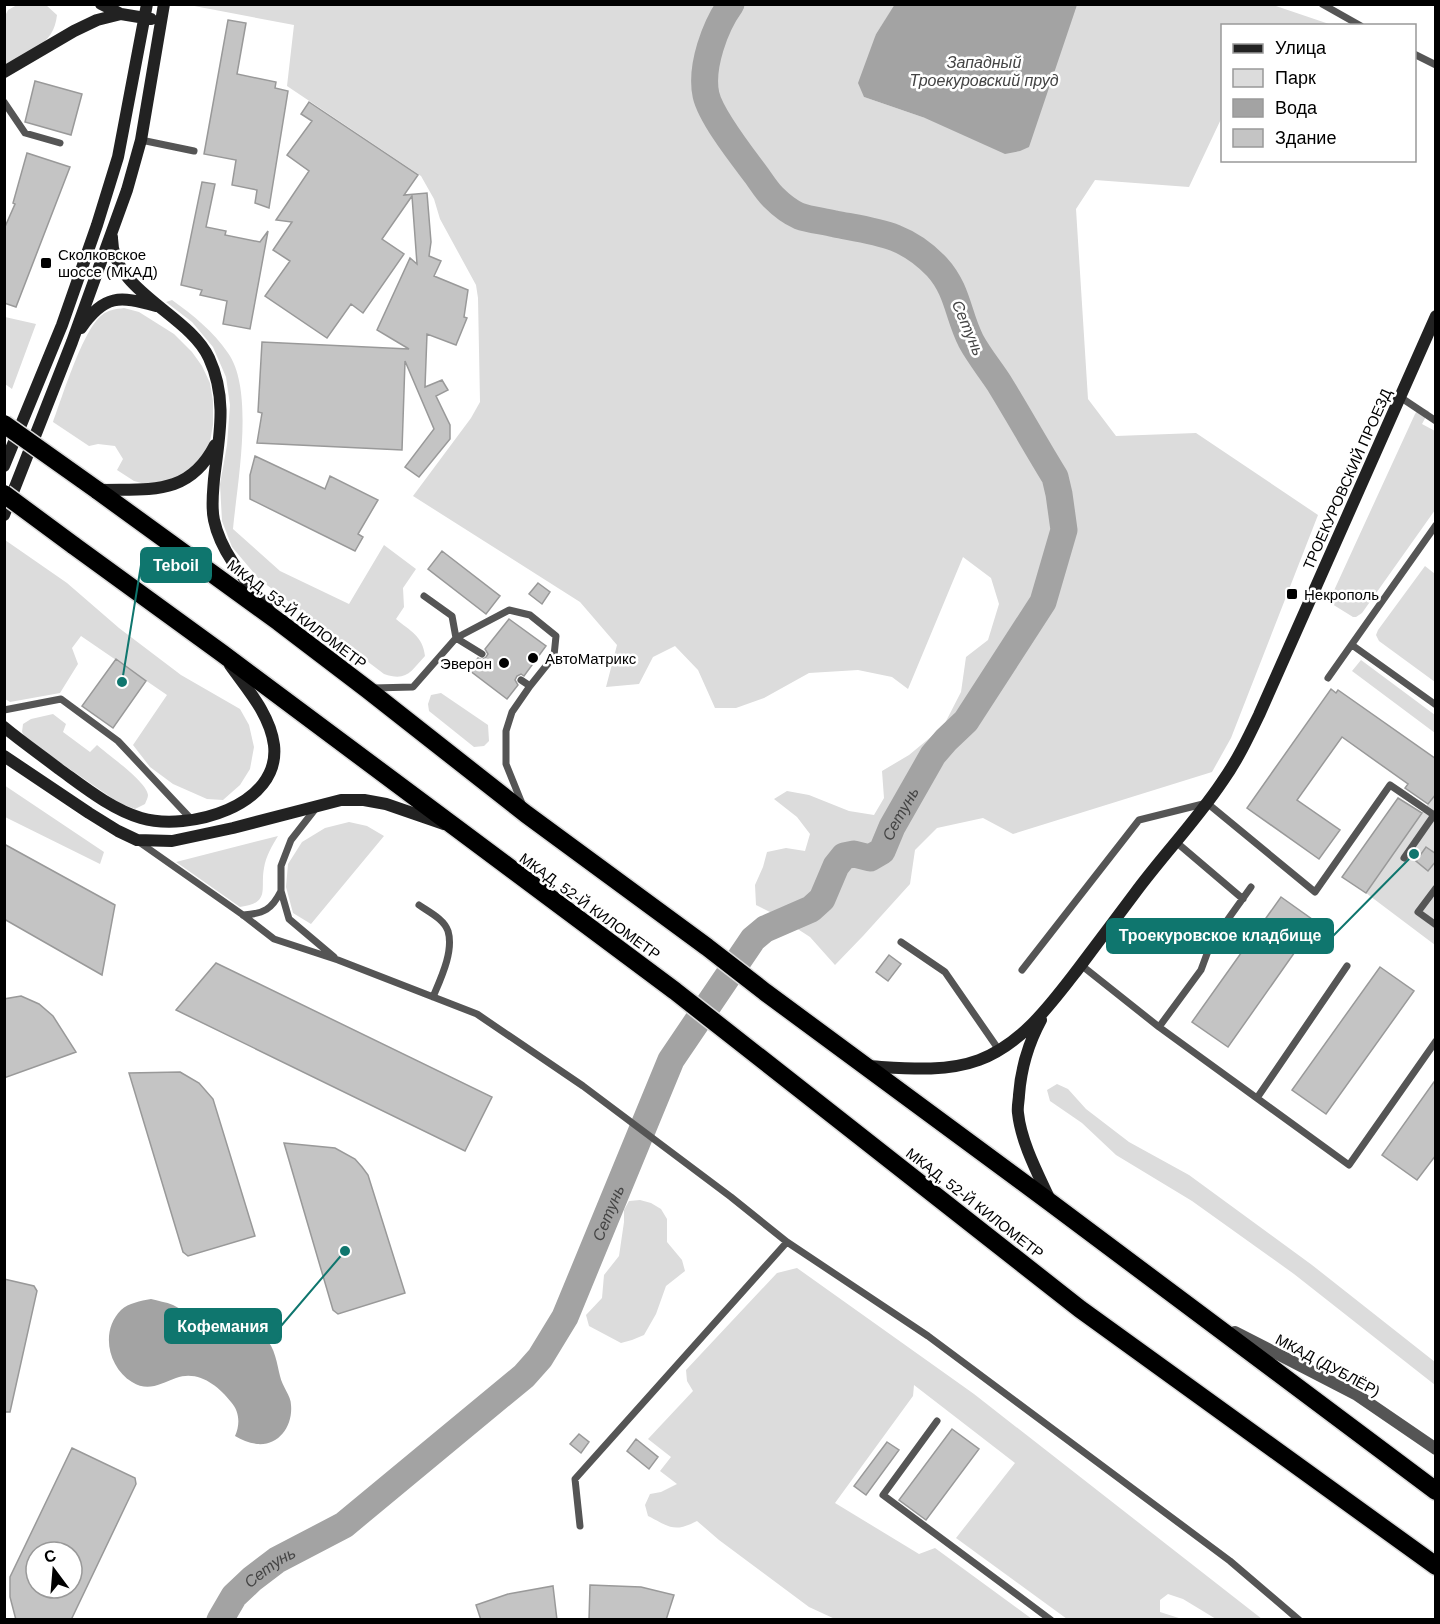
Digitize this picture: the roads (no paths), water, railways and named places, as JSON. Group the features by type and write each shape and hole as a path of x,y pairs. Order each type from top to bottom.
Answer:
{"highway":[{"name":"МКАД, 53-Й КИЛОМЕТР","path":"4,424 279,622 530,817"},
{"path":"4,494 458,829"},
{"path":"530,817 1436,1491"},
{"name":"МКАД, 52-Й КИЛОМЕТР","path":"458,829 675,991 1080,1309 1436,1566"}],"main road":[{"path":"100,4 121,14 161,20"},
{"path":"4,466 62,325 118,157 147,4"},
{"path":"4,515 72,342 128,190 141,140 164,4"},
{"path":"4,72 74,31 97,20 121,14"},
{"path":"112,232 114,255 131,280 192,335 212,364 218,379 221,411 212,502 213,519 230,558 279,622"},
{"path":"72,342 92,314 104,304 118,299 129,299 158,306"},
{"name":"ТРОЕКУРОВСКИЙ ПРОЕЗД","path":"865,1066 921,1069 957,1066 999,1050 1022,1033 1045,1011 1222,783 1260,715 1436,316"},
{"path":"97,490 170,487 187,479 201,467 218,439"},
{"path":"4,727 93,794 122,811 157,822 192,820 216,815 236,806 256,791 266,778 273,762 274,746 271,731 262,711 223,654"},
{"path":"4,756 89,813 138,840 181,840 341,800 364,800 386,804 458,829"},
{"name":"ТРОЕКУРОВСКИЙ ПРОЕЗД","path":"1045,1011 1032,1038 1021,1074 1018,1113 1033,1163 1051,1203"}],"street":[{"name":"МКАД (ДУБЛЁР)","path":"1201,1316 1357,1395 1436,1449"}],"lane":[{"path":"1323,4 1358,24"},
{"path":"1416,55 1436,66"},
{"path":"4,102 25,133 60,143"},
{"path":"141,140 194,151"},
{"path":"1400,397 1436,421"},
{"path":"1328,678 1436,525"},
{"path":"424,596 452,616 456,638 482,654"},
{"path":"367,689 413,687 456,638 509,610 530,615 556,636 554,656 512,712 506,731 506,764 530,817"},
{"path":"1352,645 1436,705"},
{"path":"521,680 530,686"},
{"path":"4,710 61,699 118,741 192,820"},
{"path":"1022,970 1139,820 1207,802 1315,892 1390,785 1435,815 1404,858"},
{"path":"317,806 291,840 281,867 281,891 290,919 338,960"},
{"path":"138,840 274,939 338,960 477,1014 583,1086 787,1242 928,1336 1230,1561 1299,1620"},
{"path":"1176,842 1243,899"},
{"path":"1160,1026 1201,970 1211,943 1251,887"},
{"path":"1436,888 1418,912 1436,925"},
{"path":"243,915 265,911 275,903 281,891"},
{"path":"419,905 437,917 448,930 449,948 446,964 434,997"},
{"path":"901,942 945,972 999,1050"},
{"path":"1081,964 1160,1026 1349,1165 1436,1041"},
{"path":"1257,1098 1347,966"},
{"path":"580,1526 575,1479 787,1242"},
{"path":"937,1421 883,1495 1051,1620"}],"water":[{"name":"Западный Троекуровский пруд","path":"895,4 1077,5 1029,147 1005,154 925,118 864,97 858,83 876,34"},
{"path":"151,1299 173,1305 212,1327 254,1331 265,1338 273,1351 281,1380 291,1402 290,1420 278,1438 265,1444 257,1444 235,1436 238,1419 234,1406 214,1385 200,1378 184,1376 149,1387 138,1385 124,1375 112,1358 110,1328 121,1310"}],"waterway":[{"name":"Сетунь","path":"220,1620 234,1596 252,1579 277,1560 344,1525 524,1376 540,1358 565,1317 671,1060 753,939 765,929 811,909 822,899 836,866 844,856 854,854 870,858 882,851 892,827 933,755 966,721 1043,602 1064,530 1055,477 999,383 977,352 967,332 954,294 937,267 914,247 890,236 808,219 792,212 769,192 728,136 709,104 706,95 705,72 714,35 731,4"}],"place":[{"name":"Сколковское шоссе (МКАД)","path":"46,263"},
{"name":"Некрополь","path":"1292,594"},
{"name":"АвтоМатрикс","path":"533,658"},
{"name":"Эверон","path":"504,663"},
{"name":"Teboil","path":"122,682"},
{"name":"Троекуровское кладбище","path":"1414,854"},
{"name":"Кофемания","path":"345,1251"}]}
